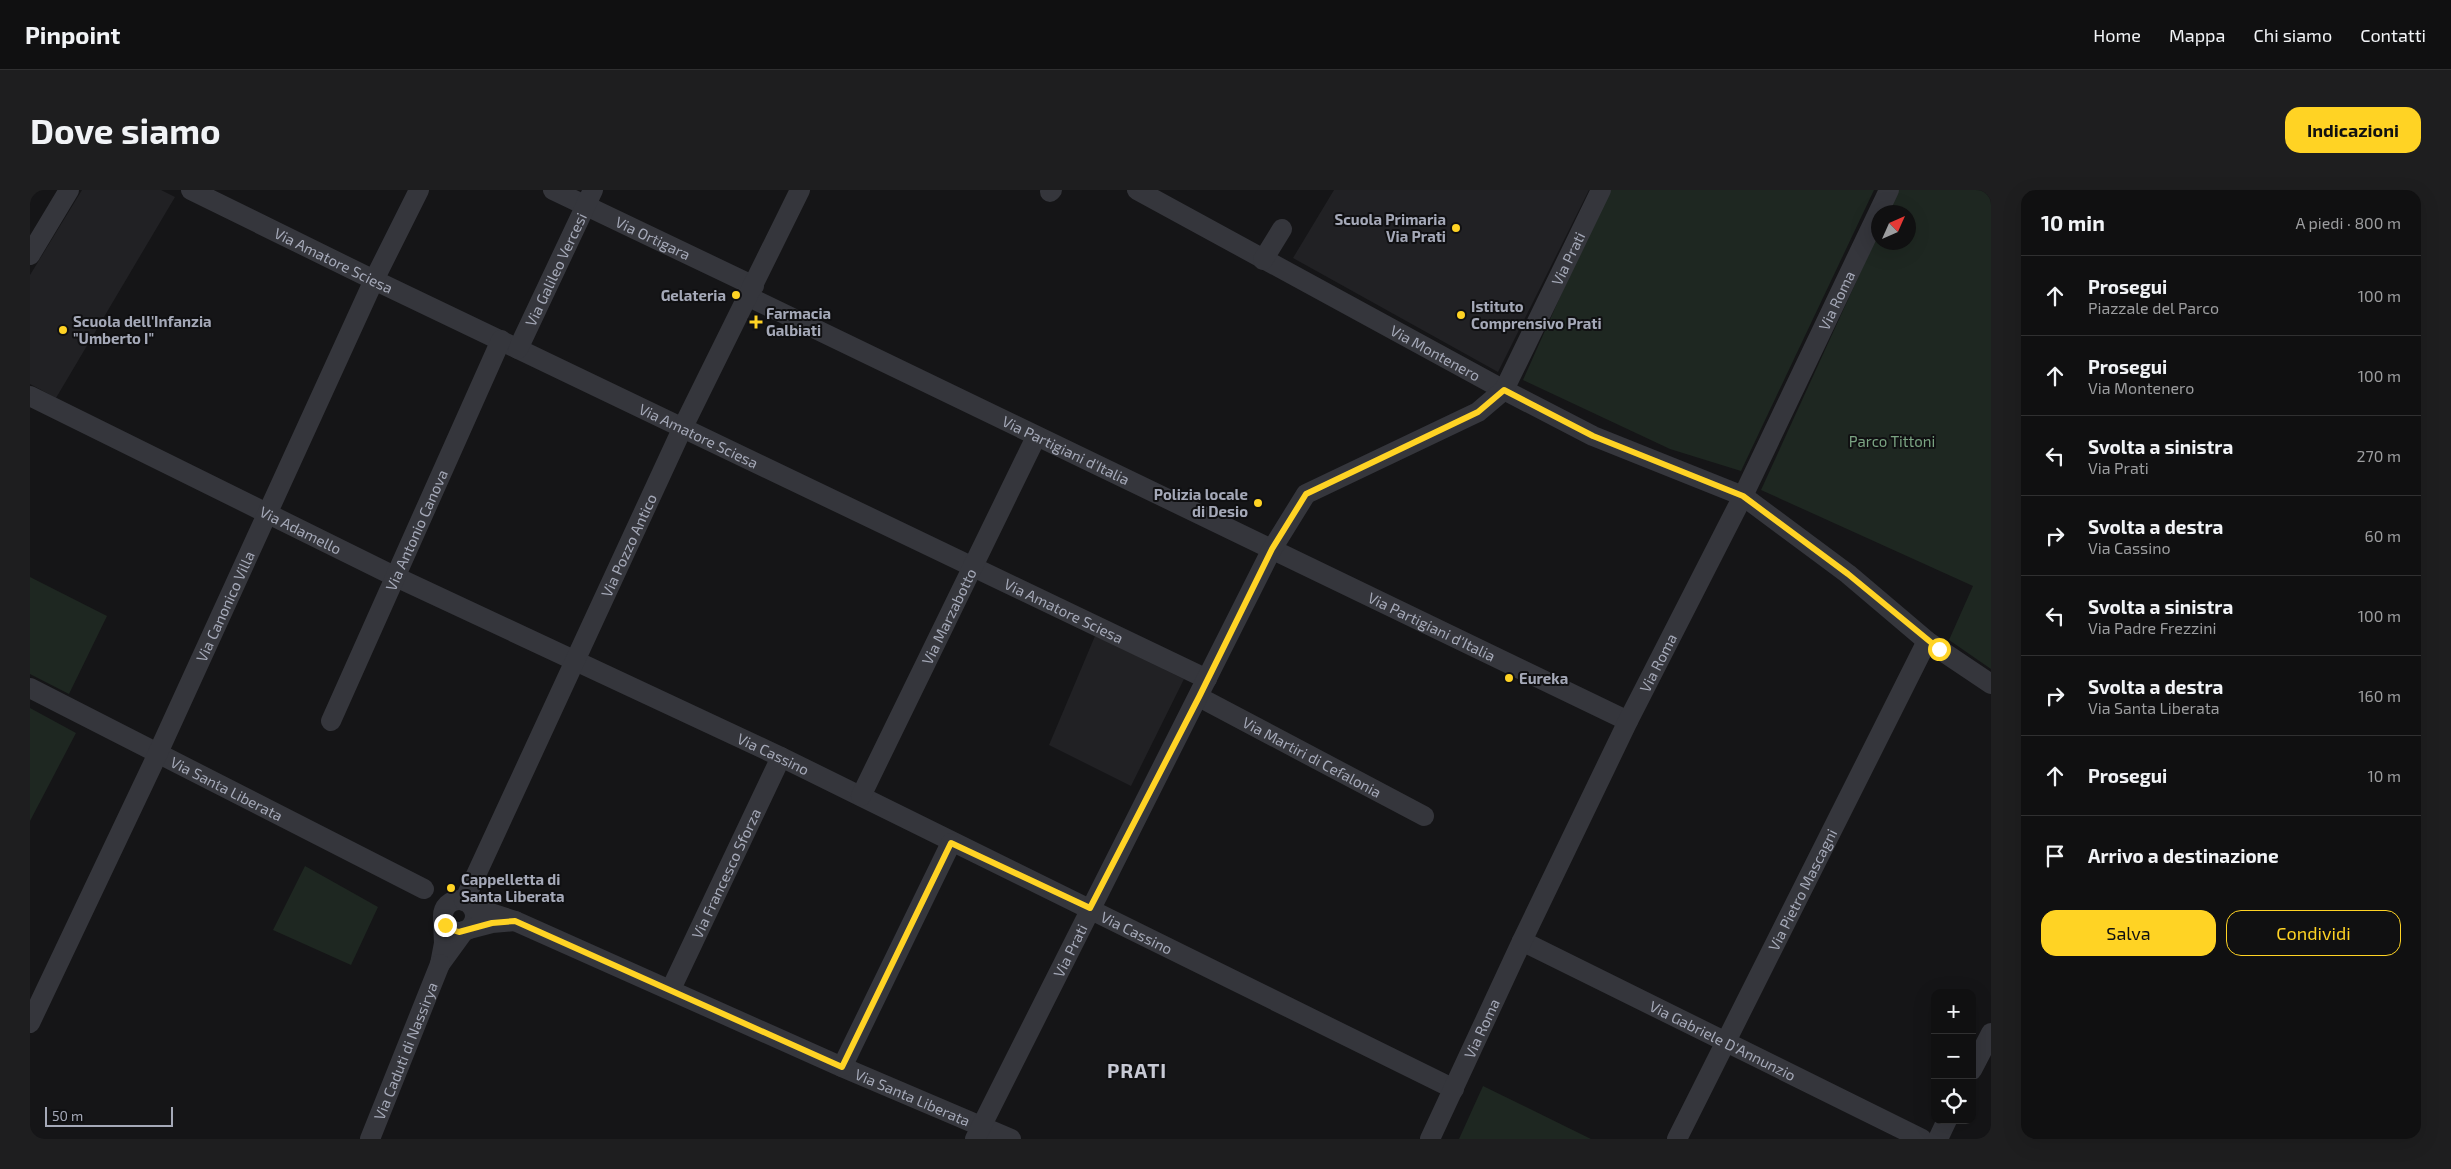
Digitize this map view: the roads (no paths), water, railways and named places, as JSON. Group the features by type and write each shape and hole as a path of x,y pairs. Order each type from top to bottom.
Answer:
{"street":[{"path":"30,255 69,190"},
{"name":"Via Amatore Sciesa","path":"191,190 374,280 974,567 1203,688"},
{"name":"Via Canonico Villa","path":"30,1023 158,755 374,280 419,190"},
{"name":"Via Ortigara","path":"554,190 589,198 752,292"},
{"name":"Via Pozzo Antico","path":"464,903 683,427 752,292 800,190"},
{"name":"Via Montenero","path":"1137,190 1263,260 1593,436 1743,496 1840,568 1927,641 1991,684"},
{"name":"Via Prati","path":"978,1132 1272,549 1306,494 1478,412 1504,390 1601,190"},
{"name":"Via Roma","path":"1430,1139 1522,941 1628,721 1743,496 1888,190"},
{"name":"Via Galileo Vercesi","path":"509,344 589,198"},
{"path":"1263,260 1282,229"},
{"name":"Via Partigiani d'Italia","path":"752,292 1036,437 1628,721"},
{"name":"Via Antonio Canova","path":"331,721 396,576 509,344"},
{"name":"Via Adamello","path":"30,396 396,576 575,660"},
{"name":"Via Marzabotto","path":"861,796 1036,437"},
{"name":"Via Pietro Mascagni","path":"1677,1139 1927,641"},
{"name":"Via Cassino","path":"575,660 861,796 951,843 1090,908 1454,1089"},
{"name":"Via Santa Liberata","path":"30,688 158,755 424,889 515,921 842,1067 978,1132 1011,1139"},
{"name":"Via Martiri di Cefalonia","path":"1203,688 1424,816"},
{"name":"Via Francesco Sforza","path":"670,989 781,757"},
{"path":"842,1067 951,843"},
{"name":"Via Santa Liberata","path":"424,889 443,918"},
{"path":"464,903 475,920 440,964 444,943 443,918 447,906 464,903"},
{"path":"443,918 449,929 459,932 467,930"},
{"name":"Via Santa Liberata","path":"467,930 492,923 515,921"},
{"name":"Via Gabriele D'Annunzio","path":"1522,941 1922,1139"},
{"name":"Via Caduti di Nassirya","path":"370,1139 440,964"},
{"path":"1976,1062 1991,1032"},
{"path":"1938,1139 1945,1124"}],"place":[{"name":"Scuola Primaria Via Prati","path":"1456,228"},
{"name":"Gelateria","path":"736,295"},
{"name":"Istituto Comprensivo Prati","path":"1461,315"},
{"name":"Farmacia Galbiati","path":"756,322"},
{"name":"Scuola dell'Infanzia \"Umberto I\"","path":"63,330"},
{"name":"Polizia locale di Desio","path":"1258,503"},
{"name":"Eureka","path":"1509,678"},
{"name":"Cappelletta di Santa Liberata","path":"451,888"}],"district":[{"name":"PRATI","path":"1137,1070"}],"park label":[{"name":"Parco Tittoni","path":"1892,441"}]}
